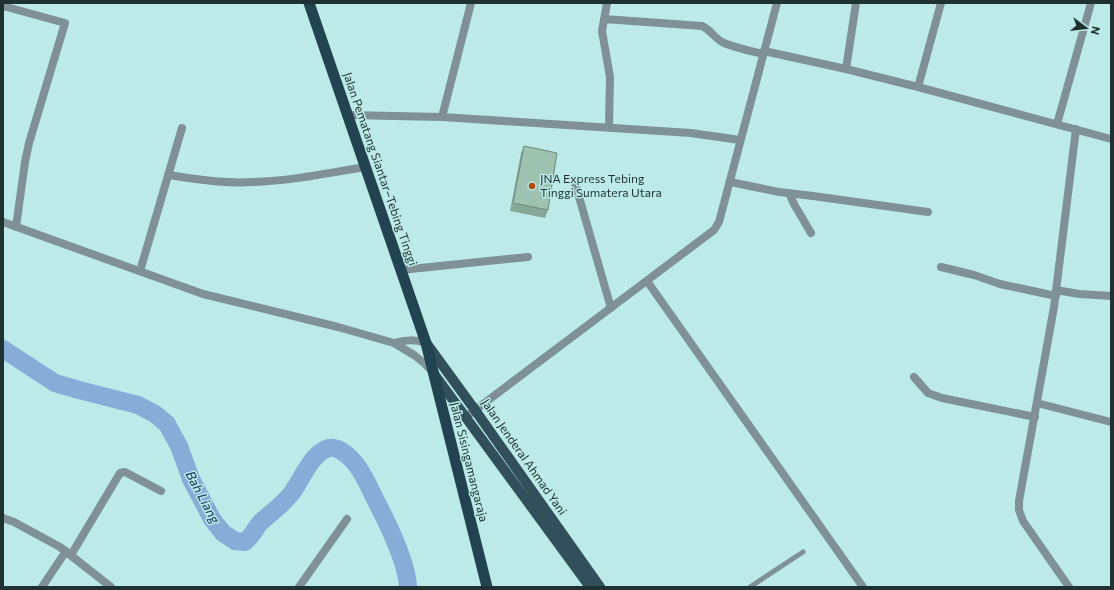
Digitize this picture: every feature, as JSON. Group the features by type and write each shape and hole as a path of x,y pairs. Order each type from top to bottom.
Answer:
{"highway":[{"name":"Jalan Pematang Siantar–Tebing Tinggi","path":"309,3 426,343"},
{"name":"Jalan Sisingamangaraja","path":"426,343 487,587"}],"main road":[{"name":"Jalan Jenderal Ahmad Yani","path":"426,343 600,587"},
{"name":"Jalan Jenderal Ahmad Yani","path":"433,372 590,587"}],"street":[{"path":"442,118 471,3"},
{"path":"607,3 602,31 610,77 609,128"},
{"path":"466,417 714,230 719,222 777,3"},
{"path":"846,69 856,3"},
{"path":"918,87 941,3"},
{"path":"1057,124 1091,3"},
{"path":"3,6 65,23 29,143 16,227"},
{"path":"604,19 702,26 707,28 724,43 846,69 1111,139"},
{"path":"347,115 442,118 691,133 740,140"},
{"path":"140,271 182,128"},
{"path":"1069,587 1022,521 1019,510 1019,501 1056,293 1076,130"},
{"path":"168,175 215,182 252,182 284,180 365,167"},
{"path":"730,182 779,192 928,212"},
{"path":"575,184 610,308"},
{"path":"789,193 811,233"},
{"path":"3,222 204,294 338,327 394,343 414,355 433,372"},
{"path":"401,270 528,257"},
{"path":"941,267 974,275 1000,284 1056,293 1111,296"},
{"path":"647,281 863,587"},
{"path":"394,343 408,340 418,340 426,343"},
{"path":"914,377 928,392 942,398 1035,417"},
{"path":"1037,403 1111,422"},
{"path":"42,587 68,553 120,473 125,472 162,491"},
{"path":"3,518 27,529 68,553 111,587"},
{"path":"299,587 348,519"}],"lane":[{"path":"750,587 803,552"}],"building":[{"name":"JNA Express Tebing Tinggi Sumatera Utara","path":"524,146 557,153 548,210 513,203"}],"waterway":[{"name":"Bah Liang","path":"3,349 55,383 138,405 155,414 167,424 179,446 191,479 212,519 223,533 235,541 245,542 258,525 291,494 315,457 326,449 330,448 342,451 360,470 384,517 400,553 407,577 408,587"}],"place":[{"name":"JNA Express Tebing Tinggi Sumatera Utara","path":"532,186"}]}
